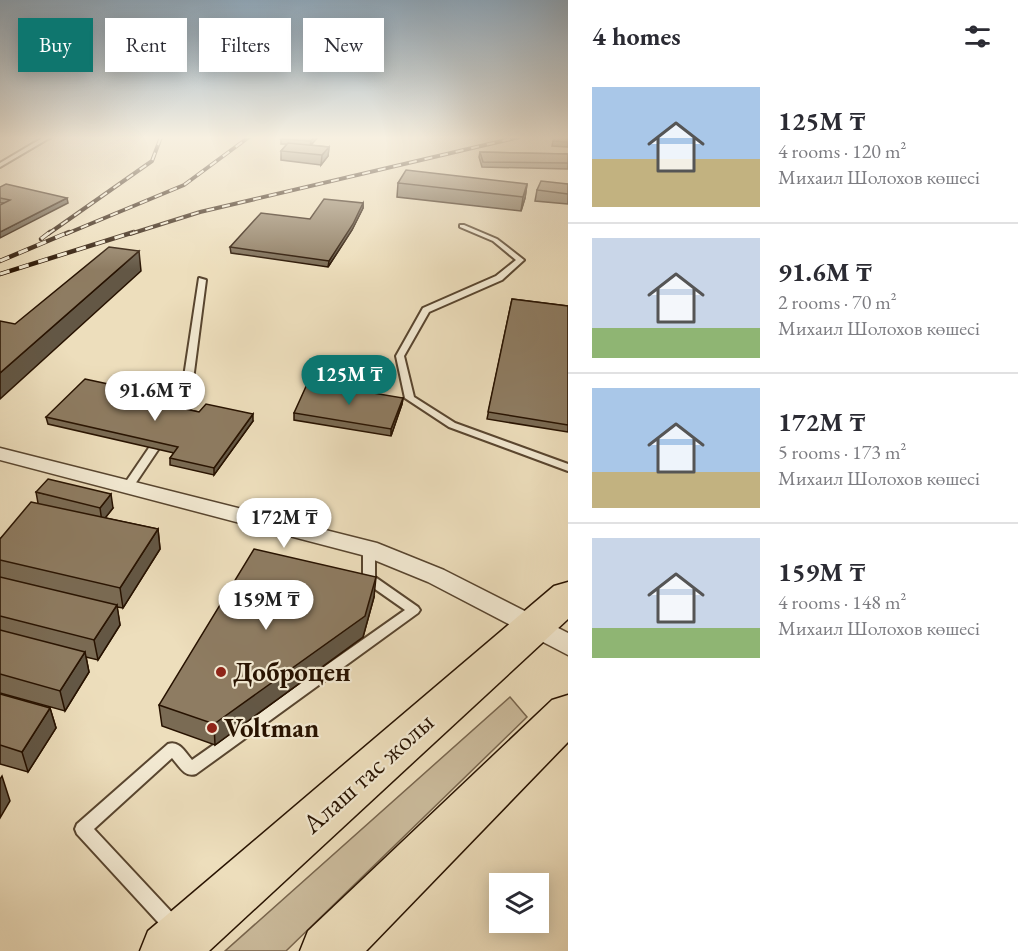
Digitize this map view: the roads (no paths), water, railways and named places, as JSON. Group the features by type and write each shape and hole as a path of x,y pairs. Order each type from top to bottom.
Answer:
{"main road":[{"name":"Алаш тас жолы","path":"176,944 550,635 568,596"},
{"path":"328,951 568,713"}],"street":[{"path":"0,454 369,549 436,576 550,635"}],"lane":[{"path":"462,226 495,240 520,260 499,279 426,310 400,356 410,398 452,425 568,468"},
{"path":"127,488 185,403 202,279"},
{"path":"176,944 83,829 172,748 191,769 414,610 369,579 369,549"}],"railway":[{"path":"48,234 123,181"},
{"path":"66,234 189,181"},
{"path":"130,234 200,212 330,181"},
{"path":"41,239 50,232"},
{"path":"0,261 69,232"},
{"path":"0,274 134,232"}],"place":[{"name":"Доброцен","path":"221,672"},
{"name":"Voltman","path":"212,728"}]}
